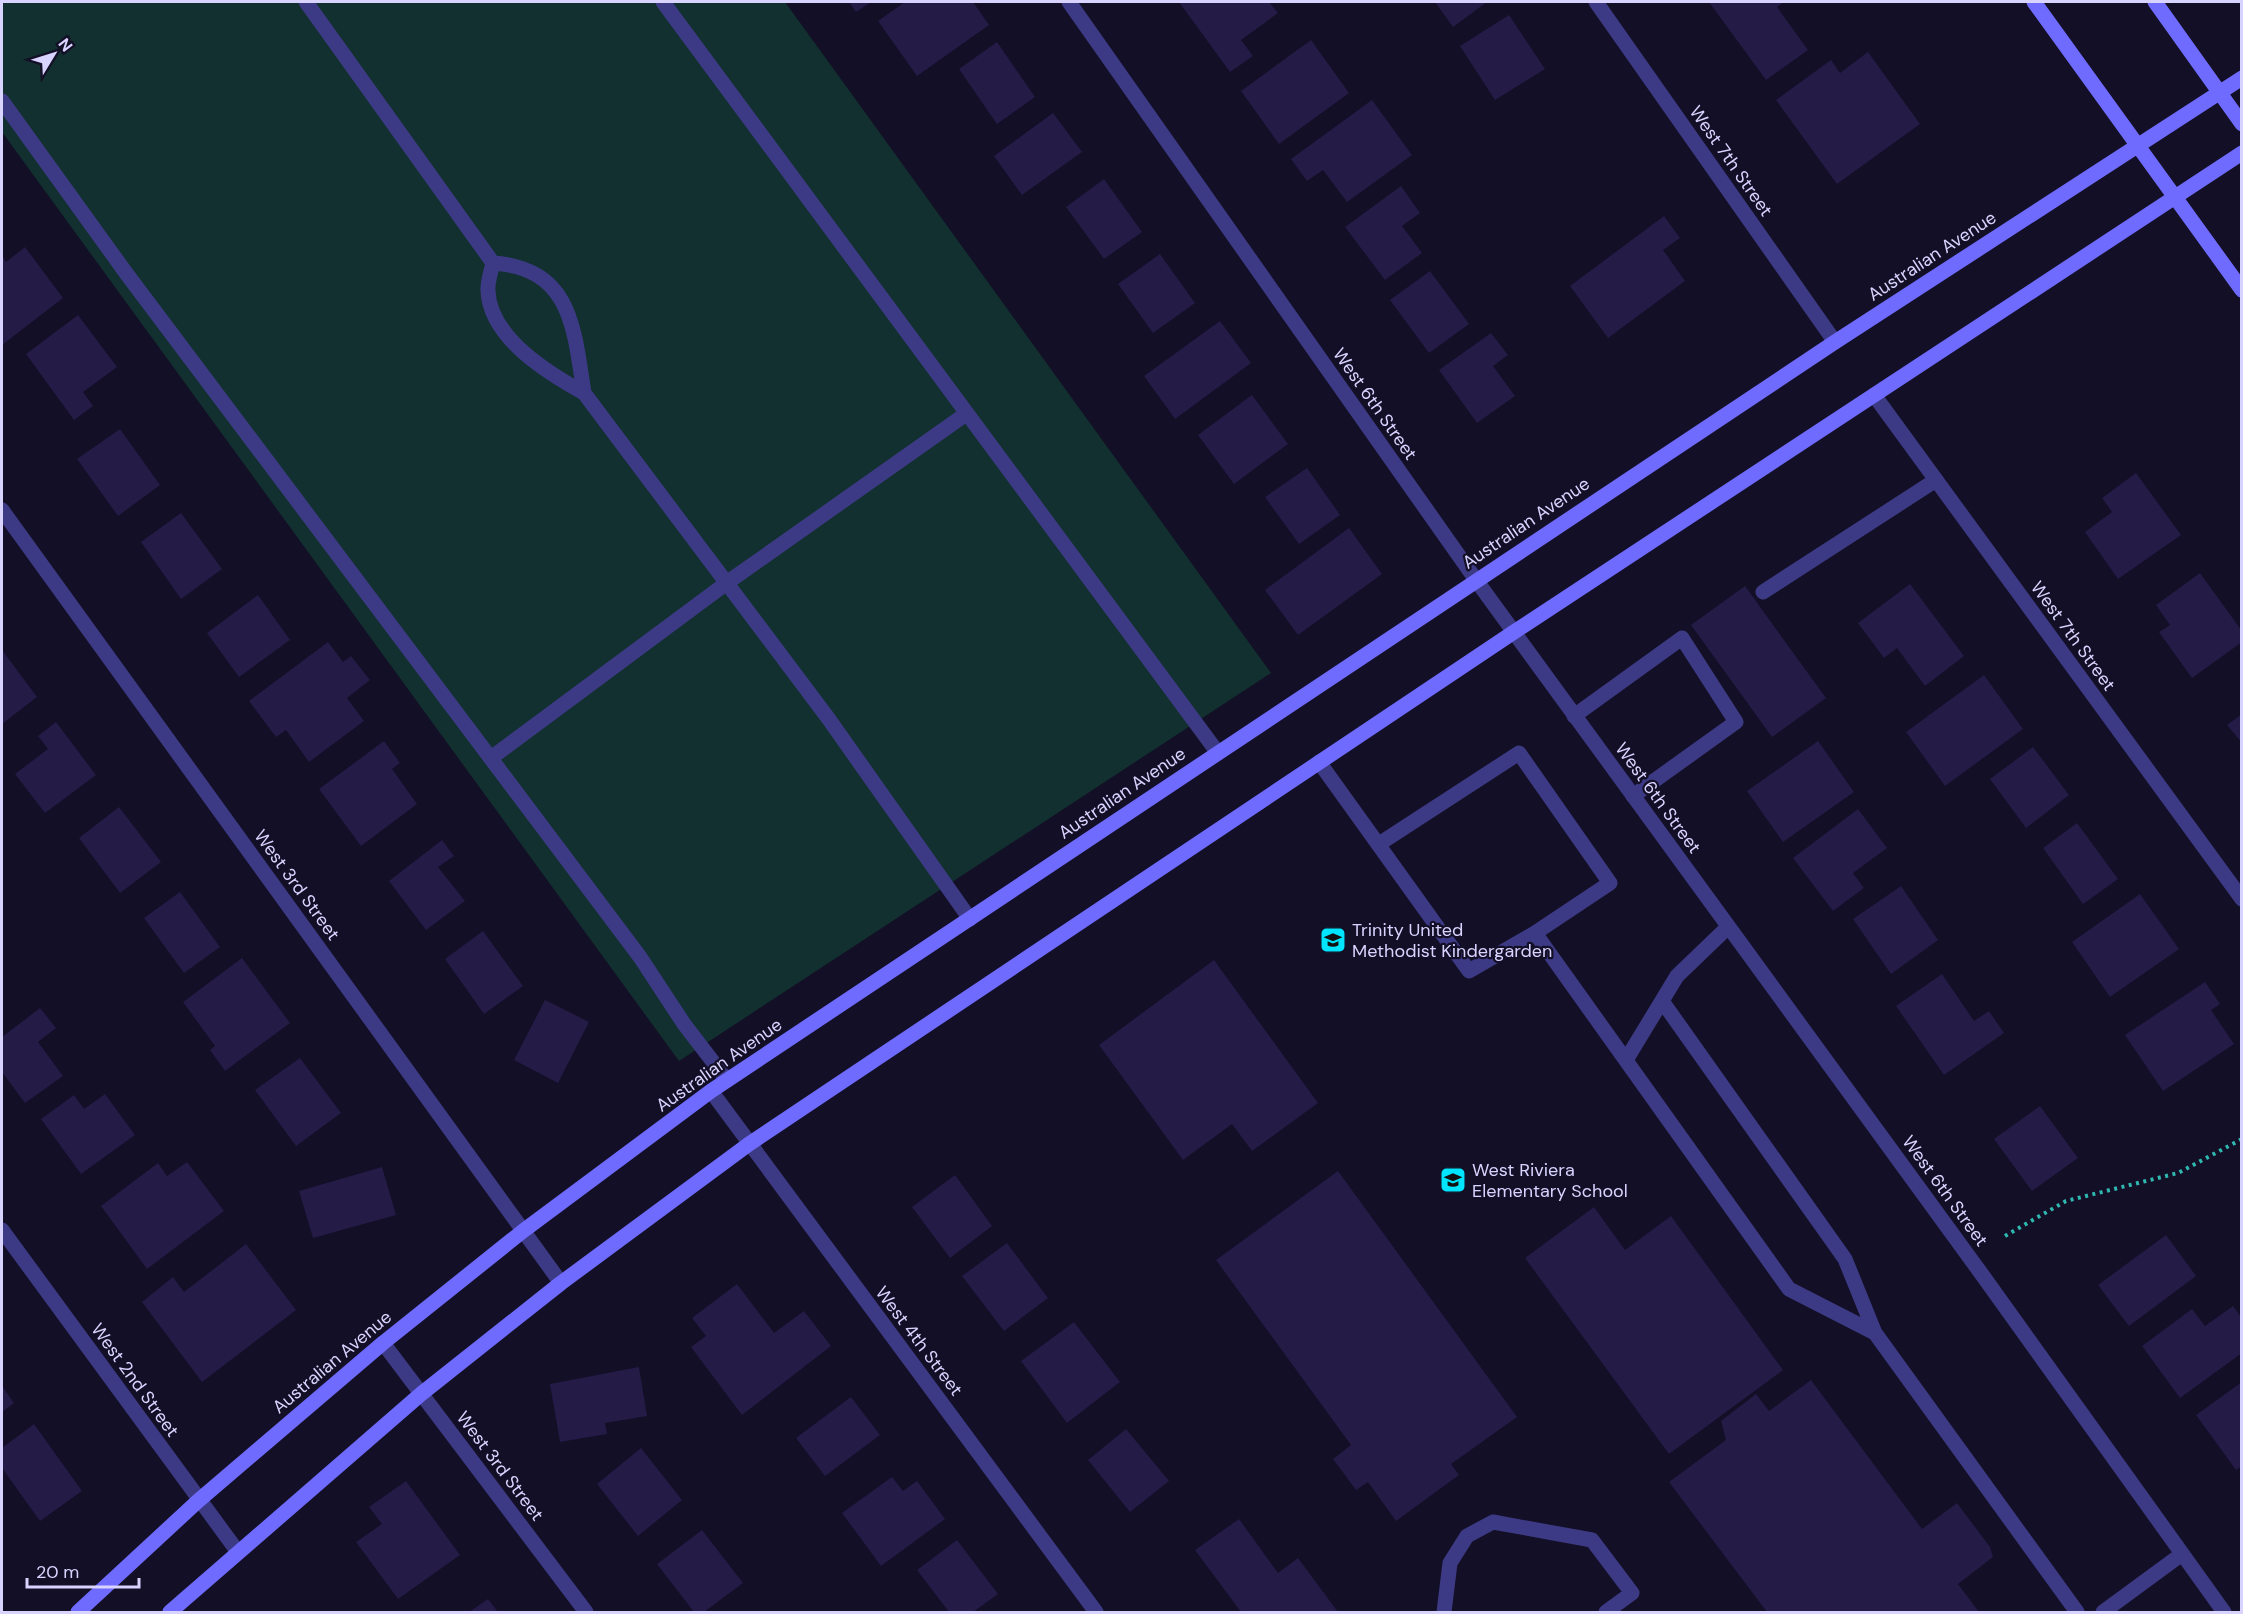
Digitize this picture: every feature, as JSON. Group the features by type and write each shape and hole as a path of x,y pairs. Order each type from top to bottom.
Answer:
{"main road":[{"path":"2034,2 2241,290"},
{"path":"2155,2 2241,124"},
{"name":"Australian Avenue","path":"78,1612 198,1501 383,1343 523,1231 711,1091 1835,342 2241,78"},
{"path":"170,1612 421,1394 561,1283 749,1144 1514,632 2241,153"}],"street":[{"path":"306,2 493,263 488,291 496,319 518,348 553,375 584,393 728,582 970,919"},
{"path":"663,2 1218,753"},
{"name":"West 6th Street","path":"1069,2 1476,580 2224,1612"},
{"name":"West 7th Street","path":"1596,2 1835,342"},
{"path":"2,101 126,273 640,957 684,1024 727,1080"},
{"path":"493,263 518,265 546,279 567,308 576,339 584,393"},
{"name":"West 7th Street","path":"1874,395 2241,900"},
{"path":"490,758 728,582 966,414"},
{"path":"1763,592 1936,480"},
{"name":"West 3rd Street","path":"2,510 561,1283"},
{"path":"1574,716 1682,638 1736,722 1633,796"},
{"path":"1319,762 1469,971 1535,933 1610,883 1519,753 1379,844"},
{"path":"1626,1060 1677,976 1728,927"},
{"path":"1535,933 1789,1289 1875,1333"},
{"path":"1662,1001 1845,1259 1875,1333 2077,1612"},
{"name":"West 4th Street","path":"711,1091 1096,1612"},
{"name":"West 2nd Street","path":"2,1230 198,1501 238,1552"},
{"name":"West 3rd Street","path":"383,1343 586,1612"},
{"path":"1444,1612 1450,1563 1467,1536 1493,1522 1592,1540 1632,1593 1606,1612"},
{"path":"2103,1612 2182,1554"}],"path":[{"path":"2005,1236 2066,1202 2178,1173 2241,1139"}],"green space":[{"path":"2,2 785,2 1271,673 679,1061 2,132"}],"building":[{"path":"849,2 871,2 856,12"},
{"path":"905,2 973,2 989,25 917,76 878,21"},
{"path":"1179,2 1269,2 1278,13 1241,40 1253,56 1230,72"},
{"path":"1435,2 1487,2 1453,27"},
{"path":"1709,2 1784,2 1777,7 1808,50 1766,80"},
{"path":"1509,15 1545,69 1495,100 1460,46"},
{"path":"1311,40 1349,93 1279,144 1241,91"},
{"path":"997,42 1035,97 997,124 959,69"},
{"path":"1868,52 1920,124 1837,184 1776,100 1831,60 1840,73"},
{"path":"1372,100 1412,155 1347,202 1323,170 1307,181 1291,159"},
{"path":"1053,113 1082,152 1022,195 994,156"},
{"path":"1104,179 1142,232 1104,259 1066,207"},
{"path":"1401,186 1420,213 1402,226 1422,253 1385,280 1345,227"},
{"path":"1664,216 1680,238 1663,250 1685,281 1608,338 1570,286"},
{"path":"25,247 63,298 2,345 2,255 6,262"},
{"path":"1160,254 1195,303 1153,333 1118,284"},
{"path":"1430,271 1469,324 1429,353 1390,300"},
{"path":"78,315 117,367 83,392 93,406 74,420 26,354"},
{"path":"1220,321 1251,363 1175,419 1144,376"},
{"path":"1491,333 1508,355 1493,366 1515,396 1477,423 1439,370"},
{"path":"1252,395 1288,444 1234,484 1198,435"},
{"path":"120,429 160,485 118,516 77,459"},
{"path":"1307,468 1340,515 1299,544 1265,497"},
{"path":"2136,473 2181,535 2118,579 2085,532 2112,512 2102,498"},
{"path":"181,513 222,569 181,599 141,542"},
{"path":"1349,528 1382,574 1298,635 1265,590"},
{"path":"2200,573 2242,631 2242,642 2192,678 2159,632 2170,625 2156,605"},
{"path":"1910,584 1964,656 1925,686 1897,648 1884,658 1858,623"},
{"path":"1745,586 1826,698 1772,737 1691,625"},
{"path":"258,595 290,640 239,677 207,633"},
{"path":"328,642 343,662 351,656 370,680 347,698 364,721 309,762 286,730 276,737 249,701"},
{"path":"2,650 37,697 2,724"},
{"path":"1984,675 2023,729 1945,786 1906,732"},
{"path":"2242,714 2242,743 2227,725"},
{"path":"56,722 96,775 45,813 15,774 48,749 38,736"},
{"path":"384,741 400,763 392,769 417,804 361,846 319,789"},
{"path":"1818,741 1854,792 1783,842 1747,791"},
{"path":"2033,747 2069,795 2026,828 1990,779"},
{"path":"119,807 161,862 120,893 79,838"},
{"path":"1858,809 1887,848 1853,873 1864,888 1833,911 1793,858"},
{"path":"2077,823 2118,879 2083,904 2043,848"},
{"path":"442,840 454,856 438,867 465,901 426,930 389,881"},
{"path":"1901,886 1938,940 1891,974 1853,919"},
{"path":"180,892 220,947 184,973 144,918"},
{"path":"2140,894 2179,949 2110,997 2072,942"},
{"path":"483,931 523,986 484,1014 445,959"},
{"path":"242,958 290,1023 225,1071 210,1050 215,1046 183,1002"},
{"path":"1214,960 1318,1103 1252,1151 1232,1124 1183,1160 1099,1045"},
{"path":"1942,974 1974,1021 1989,1011 2004,1033 1944,1075 1896,1006"},
{"path":"2205,982 2220,1004 2211,1010 2234,1044 2163,1091 2125,1035"},
{"path":"545,1000 589,1022 558,1083 514,1060"},
{"path":"40,1008 56,1028 38,1042 63,1076 25,1103 2,1072 2,1037"},
{"path":"300,1058 341,1113 296,1146 255,1090"},
{"path":"105,1094 135,1135 81,1174 41,1119 74,1095 84,1109"},
{"path":"2040,1106 2078,1158 2032,1191 1994,1139"},
{"path":"187,1162 224,1211 147,1269 101,1206 158,1163 167,1176"},
{"path":"382,1167 396,1215 313,1238 299,1191"},
{"path":"1338,1171 1517,1417 1451,1464 1459,1475 1396,1521 1368,1482 1356,1490 1333,1459 1351,1445 1216,1260"},
{"path":"955,1175 992,1226 950,1258 912,1207"},
{"path":"1594,1207 1625,1250 1671,1216 1783,1370 1669,1454 1525,1258"},
{"path":"2166,1235 2196,1276 2129,1326 2098,1285"},
{"path":"1007,1243 1048,1298 1004,1331 962,1276"},
{"path":"246,1244 296,1310 202,1382 142,1302 173,1277 184,1292"},
{"path":"737,1284 774,1333 804,1311 831,1346 742,1415 691,1347 706,1336 692,1318"},
{"path":"2233,1306 2242,1318 2242,1353 2180,1398 2142,1346 2192,1309 2205,1326"},
{"path":"1074,1322 1120,1382 1067,1423 1021,1361"},
{"path":"639,1367 647,1416 605,1423 607,1434 560,1442 550,1384"},
{"path":"1811,1380 1922,1529 1957,1503 1990,1547 1993,1557 1958,1584 1979,1612 1767,1612 1669,1482 1726,1440 1721,1421 1756,1394 1769,1411"},
{"path":"2242,1382 2242,1466 2236,1470 2196,1415"},
{"path":"2,1386 14,1403 2,1412"},
{"path":"851,1397 880,1435 825,1476 796,1438"},
{"path":"34,1424 82,1491 40,1521 2,1468 2,1448"},
{"path":"1126,1429 1169,1481 1130,1512 1088,1460"},
{"path":"641,1448 682,1500 638,1536 597,1484"},
{"path":"892,1477 903,1491 917,1481 945,1519 881,1566 842,1513"},
{"path":"406,1481 460,1555 398,1599 356,1542 382,1524 369,1507"},
{"path":"1239,1519 1278,1573 1298,1558 1338,1612 1241,1612 1195,1550"},
{"path":"702,1530 743,1583 704,1612 694,1612 657,1564"},
{"path":"957,1540 998,1594 973,1612 949,1612 917,1570"},
{"path":"488,1599 498,1612 469,1612"}],"place":[{"name":"Trinity United Methodist Kindergarden","path":"1333,940"},
{"name":"West Riviera Elementary School","path":"1453,1180"}]}
